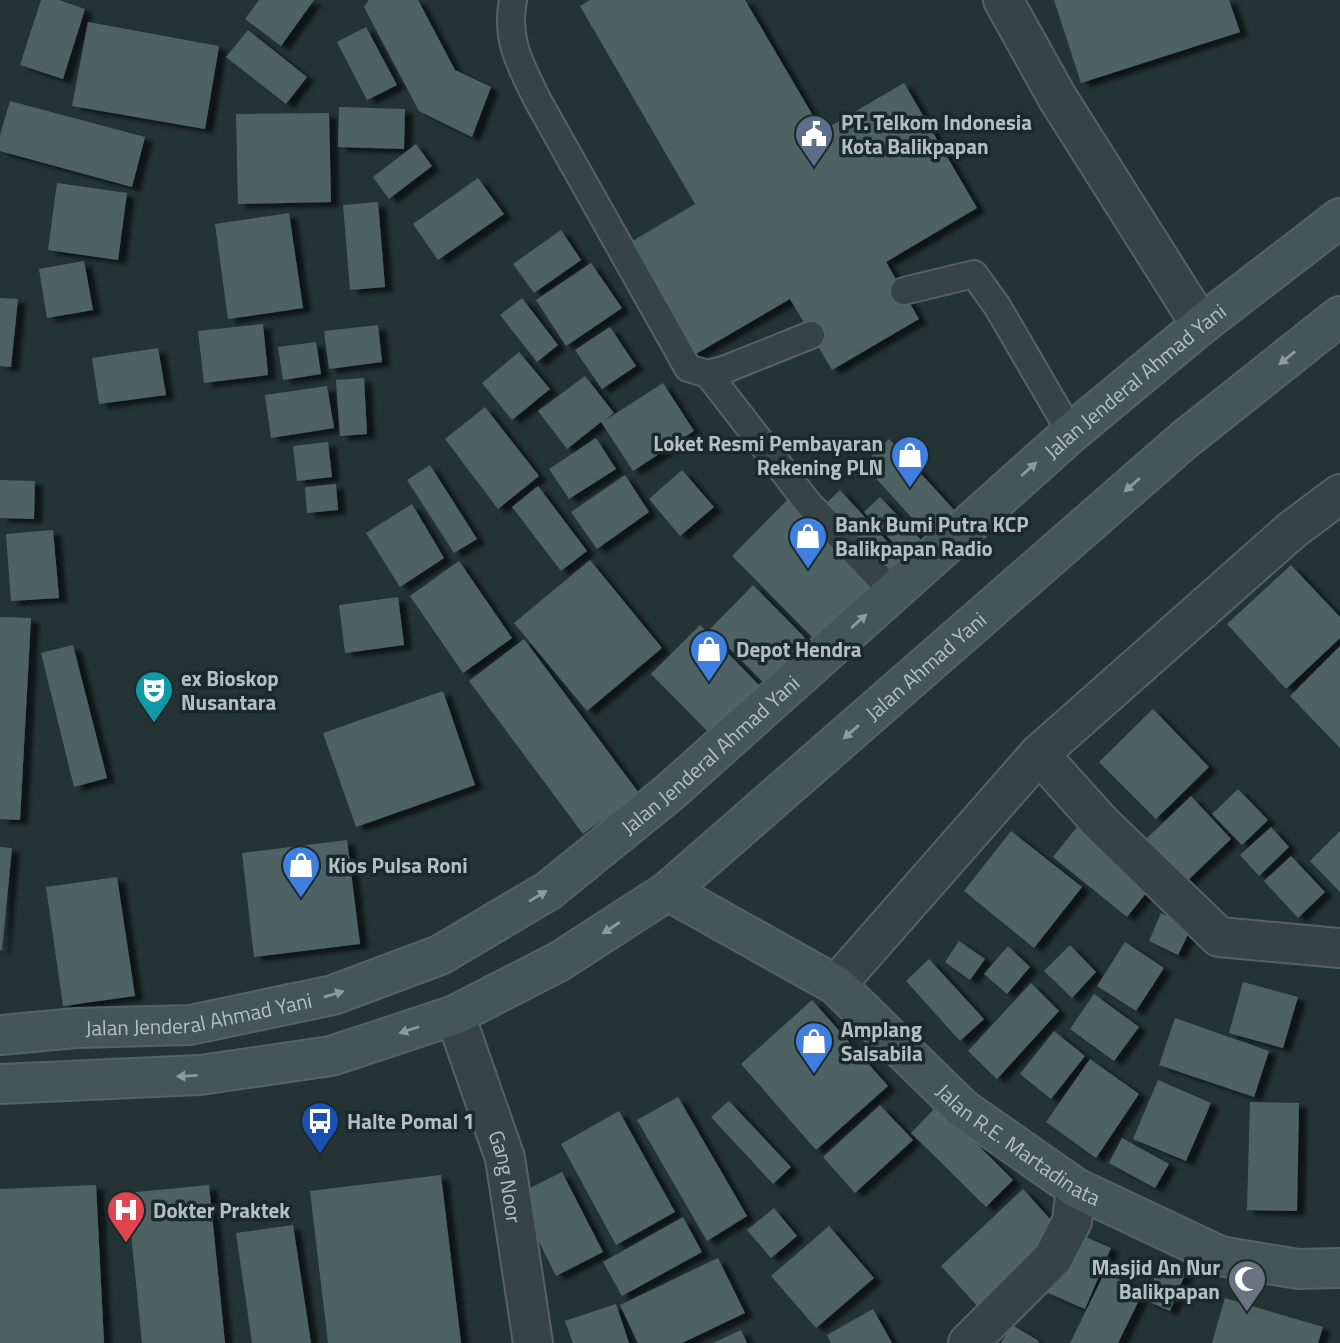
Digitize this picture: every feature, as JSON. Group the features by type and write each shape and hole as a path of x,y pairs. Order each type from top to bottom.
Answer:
{"main road":[{"name":"Jalan Jenderal Ahmad Yani","path":"0,1035 76,1028 190,1025 333,995 440,955 548,891 670,792 1071,433 1201,325 1340,218"},
{"name":"Jalan Ahmad Yani","path":"668,891 1184,440 1340,316"},
{"name":"Jalan R.E. Martadinata","path":"668,891 836,985 963,1109 1076,1188 1220,1256 1298,1269 1340,1268"},
{"path":"0,1084 200,1075 331,1056 455,1015 560,961 668,891"}],"street":[{"path":"1003,0 1056,97 1201,325"},
{"path":"836,985 1039,754 1292,530 1340,494"},
{"path":"1039,754 1101,823 1219,937 1340,948"},
{"name":"Gang Noor","path":"455,1015 505,1158 533,1343"},
{"path":"968,1343 1053,1258 1072,1221 1076,1188"}],"lane":[{"path":"513,0 510,16 511,39 538,102 688,368 708,374 811,335"},
{"path":"904,291 974,274 997,306 1071,433"},
{"path":"708,374 808,503 892,591"}],"building":[{"path":"41,0 59,0 85,9 63,79 20,65"},
{"path":"259,0 314,0 281,46 245,19"},
{"path":"369,0 418,0 455,70 491,87 472,137 419,111 364,7"},
{"name":"PT. Telkom Indonesia Kota Balikpapan","path":"590,0 745,0 822,131 904,83 977,208 886,262 919,319 832,370 790,299 689,358 624,246 695,204 580,6"},
{"path":"1054,0 1229,0 1240,32 1081,83"},
{"path":"88,22 219,46 205,129 72,106"},
{"path":"366,27 397,85 367,100 337,42"},
{"path":"248,30 307,77 286,104 226,57"},
{"path":"10,101 145,137 132,187 0,151 0,135"},
{"path":"339,107 405,109 404,149 338,147"},
{"path":"329,113 331,202 238,204 236,114"},
{"path":"416,144 432,166 389,199 373,177"},
{"path":"478,178 504,214 438,260 413,224"},
{"path":"57,183 127,193 118,260 48,250"},
{"path":"378,202 385,287 350,290 343,205"},
{"path":"289,213 303,308 228,319 215,224"},
{"path":"561,230 581,260 534,293 513,264"},
{"path":"84,261 93,310 47,318 39,269"},
{"path":"591,263 622,308 566,346 536,300"},
{"path":"0,298 18,299 11,367 0,366"},
{"path":"522,298 558,345 537,362 500,315"},
{"path":"263,324 268,375 204,383 198,331"},
{"path":"378,325 382,362 329,369 324,331"},
{"path":"610,327 636,366 602,389 575,350"},
{"path":"316,342 321,374 283,380 278,347"},
{"path":"158,348 166,395 99,404 92,358"},
{"path":"519,352 550,389 512,420 482,383"},
{"path":"585,376 614,413 604,421 663,383 694,431 633,471 601,422 567,449 538,411"},
{"path":"364,378 367,434 340,436 336,380"},
{"path":"327,386 334,428 271,438 265,395"},
{"path":"485,407 539,476 498,509 445,439"},
{"path":"596,438 616,469 569,499 549,469"},
{"name":"Loket Resmi Pembayaran Rekening PLN","path":"889,439 958,514 931,539 863,464"},
{"path":"328,442 332,477 297,481 293,446"},
{"path":"430,465 477,539 454,553 407,480"},
{"path":"682,470 714,507 680,536 649,499"},
{"path":"625,475 649,512 597,549 571,512"},
{"path":"0,480 35,481 34,519 0,518"},
{"path":"336,484 338,510 307,513 305,487"},
{"path":"538,486 587,551 561,571 512,507"},
{"path":"840,490 907,563 887,581 818,511"},
{"name":"Bank Bumi Putra KCP Balikpapan Radio","path":"793,494 884,585 822,647 732,556"},
{"path":"880,497 928,547 911,561 864,512"},
{"path":"412,504 444,558 400,587 366,533"},
{"path":"53,530 59,598 11,601 6,534"},
{"path":"590,560 662,648 587,711 514,623"},
{"path":"459,561 512,638 463,673 410,596"},
{"path":"1291,565 1340,617 1340,638 1286,689 1227,624"},
{"path":"753,585 817,650 774,693 710,629"},
{"path":"398,597 404,645 345,653 339,605"},
{"path":"0,617 31,618 20,820 0,819"},
{"name":"Depot Hendra","path":"700,625 767,693 718,742 651,674"},
{"path":"524,639 639,793 583,834 469,681"},
{"path":"73,645 107,778 74,787 41,653"},
{"path":"1340,646 1340,748 1290,696"},
{"path":"443,691 475,785 356,827 323,733"},
{"path":"1153,709 1209,767 1156,819 1099,762"},
{"path":"1238,789 1268,820 1242,845 1212,814"},
{"path":"1191,796 1231,839 1185,883 1144,841"},
{"path":"1077,827 1151,887 1127,917 1053,857"},
{"path":"1271,827 1289,847 1259,876 1240,855"},
{"path":"1011,831 1082,887 1034,948 964,891"},
{"path":"1340,831 1340,892 1310,861"},
{"name":"Kios Pulsa Roni","path":"347,840 360,944 254,957 242,853"},
{"path":"0,847 12,848 2,950 0,950"},
{"path":"1291,856 1325,892 1298,918 1264,881"},
{"path":"117,877 135,996 63,1006 46,887"},
{"path":"1161,913 1191,928 1178,955 1149,941"},
{"path":"959,941 985,959 970,980 945,962"},
{"path":"1125,942 1164,968 1136,1011 1097,986"},
{"path":"1070,945 1096,972 1072,998 1044,971"},
{"path":"1008,946 1030,967 1007,994 984,974"},
{"path":"929,959 984,1019 960,1041 906,981"},
{"path":"1243,982 1298,997 1283,1048 1229,1033"},
{"path":"1031,983 1059,1011 997,1079 968,1051"},
{"path":"1094,994 1139,1027 1114,1061 1070,1029"},
{"name":"Amplang Salsabila","path":"812,1000 888,1086 816,1150 741,1064"},
{"path":"1175,1018 1269,1051 1254,1097 1159,1065"},
{"path":"1054,1031 1085,1056 1051,1099 1020,1074"},
{"path":"1090,1059 1139,1094 1096,1158 1046,1122"},
{"path":"1158,1080 1211,1103 1186,1161 1133,1139"},
{"path":"678,1097 747,1216 707,1241 637,1120"},
{"path":"729,1101 791,1167 773,1184 711,1117"},
{"path":"1250,1102 1299,1103 1297,1211 1247,1210"},
{"path":"880,1105 913,1140 855,1193 823,1157"},
{"path":"938,1105 1013,1180 986,1207 911,1133"},
{"path":"619,1111 675,1212 616,1245 561,1144"},
{"path":"1122,1138 1169,1164 1155,1188 1109,1163"},
{"path":"562,1172 603,1252 556,1276 516,1195"},
{"path":"441,1175 461,1343 328,1343 310,1191"},
{"path":"96,1185 104,1343 0,1343 0,1189"},
{"path":"209,1185 225,1343 142,1343 127,1193"},
{"path":"1023,1189 1060,1230 978,1307 941,1266"},
{"path":"774,1208 797,1236 771,1258 747,1230"},
{"path":"683,1217 702,1252 622,1296 603,1262"},
{"path":"293,1225 311,1343 252,1343 236,1233"},
{"path":"829,1226 874,1278 816,1328 771,1276"},
{"path":"1072,1231 1111,1248 1085,1309 1046,1292"},
{"path":"718,1258 745,1313 682,1343 638,1343 620,1305"},
{"path":"1162,1261 1186,1272 1170,1311 1145,1300"},
{"path":"1105,1272 1143,1292 1118,1343 1070,1343"},
{"name":"Masjid An Nur Balikpapan","path":"1225,1298 1323,1327 1318,1343 1212,1343"},
{"path":"616,1304 629,1343 573,1343 565,1321"},
{"path":"873,1309 892,1343 831,1343 827,1335"},
{"path":"1012,1325 1039,1341 1038,1343 1001,1343"},
{"path":"741,1330 747,1343 713,1343"}],"place":[{"name":"PT. Telkom Indonesia Kota Balikpapan","path":"814,168"},
{"name":"Loket Resmi Pembayaran Rekening PLN","path":"910,489"},
{"name":"Bank Bumi Putra KCP Balikpapan Radio","path":"808,570"},
{"name":"Depot Hendra","path":"709,683"},
{"name":"ex Bioskop Nusantara","path":"154,724"},
{"name":"Kios Pulsa Roni","path":"301,899"},
{"name":"Amplang Salsabila","path":"814,1075"},
{"name":"Halte Pomal 1","path":"320,1155"},
{"name":"Dokter Praktek","path":"126,1244"},
{"name":"Masjid An Nur Balikpapan","path":"1247,1313"}]}
